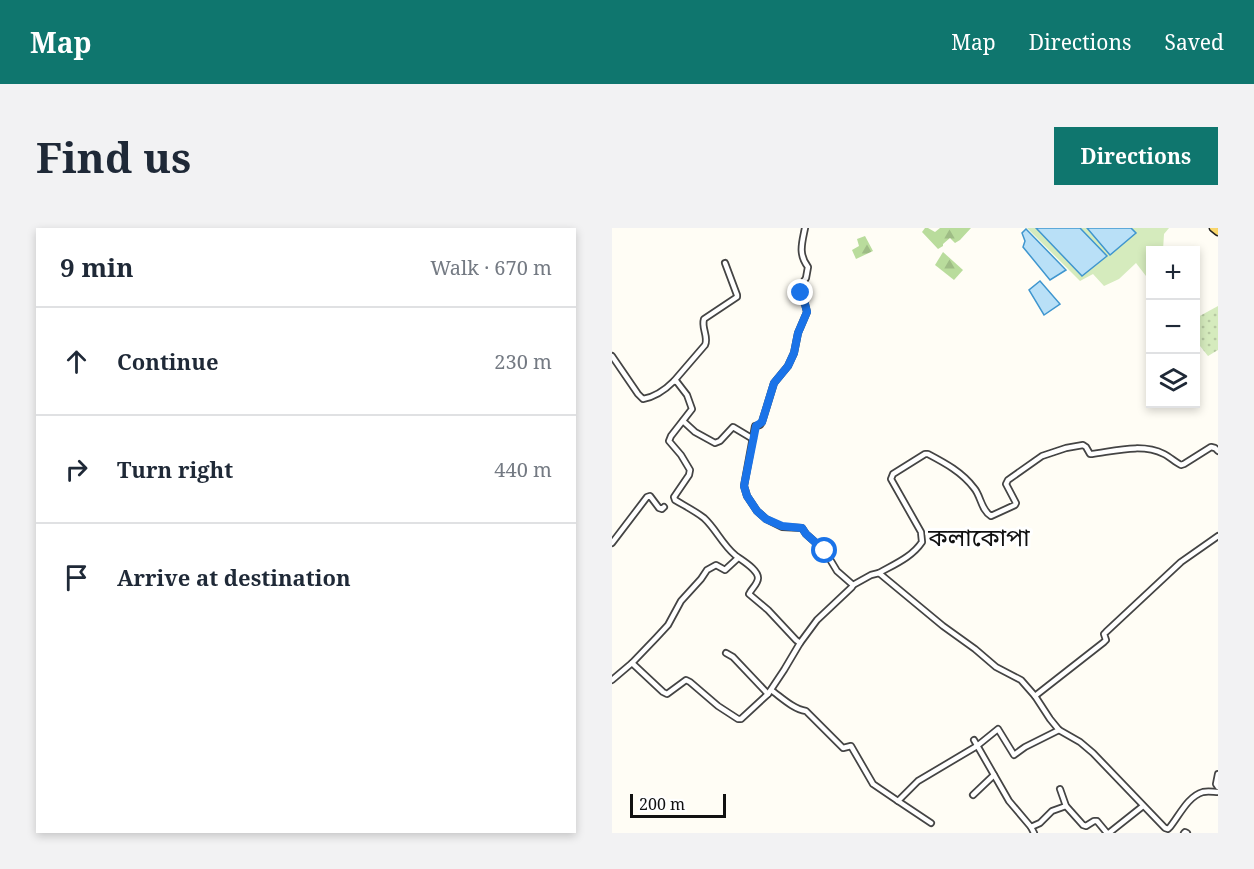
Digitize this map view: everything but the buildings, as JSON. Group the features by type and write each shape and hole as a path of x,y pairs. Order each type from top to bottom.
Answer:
{"main road":[{"path":"1212,228 1218,232"}],"street":[{"path":"805,228 801,252 808,267 806,278 801,284 800,297 807,312 798,333 794,353 788,366 774,383 762,422 756,426 744,486 751,502 766,519 782,526 802,528 825,551 837,571 853,585"},
{"path":"612,356 643,399 663,391 705,345 707,341 703,323 705,319 737,297 725,263"},
{"path":"674,381 682,389 692,407 669,441 690,470 674,497 675,500 704,519 724,545 756,573 757,582 749,594 800,643"},
{"path":"683,421 695,432 715,443 720,441 733,427 753,439"},
{"path":"632,663 667,694 686,680 738,719 744,717 770,692 817,620 853,585 907,557 922,542 921,532 891,479 893,474 925,454 950,465 959,473 975,489 986,512 991,516 1017,503 1007,487 1008,480 1042,456 1066,448 1083,445 1090,454 1137,448 1152,450 1165,454 1181,465 1211,447 1218,451"},
{"path":"612,543 647,497 650,496 659,508 664,507"},
{"path":"1035,696 1104,642 1106,640 1104,634 1181,562 1218,536"},
{"path":"612,680 632,663 668,625 681,601 707,570 716,565 725,570 738,558"},
{"path":"879,573 996,667 1021,680 1059,730 1080,742 1093,753 1164,831 1170,827 1195,796 1204,792 1218,792"},
{"path":"726,653 770,692 796,708 806,711 843,748 851,746 873,784 931,822"},
{"path":"898,801 918,781 977,746 998,729 1013,754 1016,755 1025,747 1059,730"},
{"path":"974,740 1009,801 1033,830 1052,811 1066,806"},
{"path":"1218,774 1215,784 1218,787"},
{"path":"973,795 994,775"},
{"path":"1060,789 1066,806 1083,825 1097,821 1108,833 1143,806"}],"green space":[{"path":"925,228 935,232 940,228 971,228 960,240 955,243 950,238 938,249 922,232"},
{"path":"1027,228 1169,228 1164,234 1163,246 1146,246 1146,276 1136,263 1119,279 1104,286 1093,274 1080,281"},
{"path":"865,236 873,251 856,259 852,250 859,246 857,239"},
{"path":"943,252 963,270 954,280 935,265"},
{"path":"1218,306 1218,350 1208,356 1200,346 1200,316"}],"water":[{"path":"1036,228 1080,228 1107,256 1082,276"},
{"path":"1087,228 1131,228 1136,233 1110,255"},
{"path":"1026,229 1066,270 1050,280 1023,247 1025,241 1022,233"},
{"path":"1040,281 1060,304 1044,315 1029,290"}],"district":[{"name":"কলাকোপা","path":"979,536"}],"route":[{"path":"801,293 800,297 807,312 798,333 794,353 788,366 774,383 762,422 756,426 744,486 747,496 757,511 766,519 782,526 802,528 825,551"}]}
